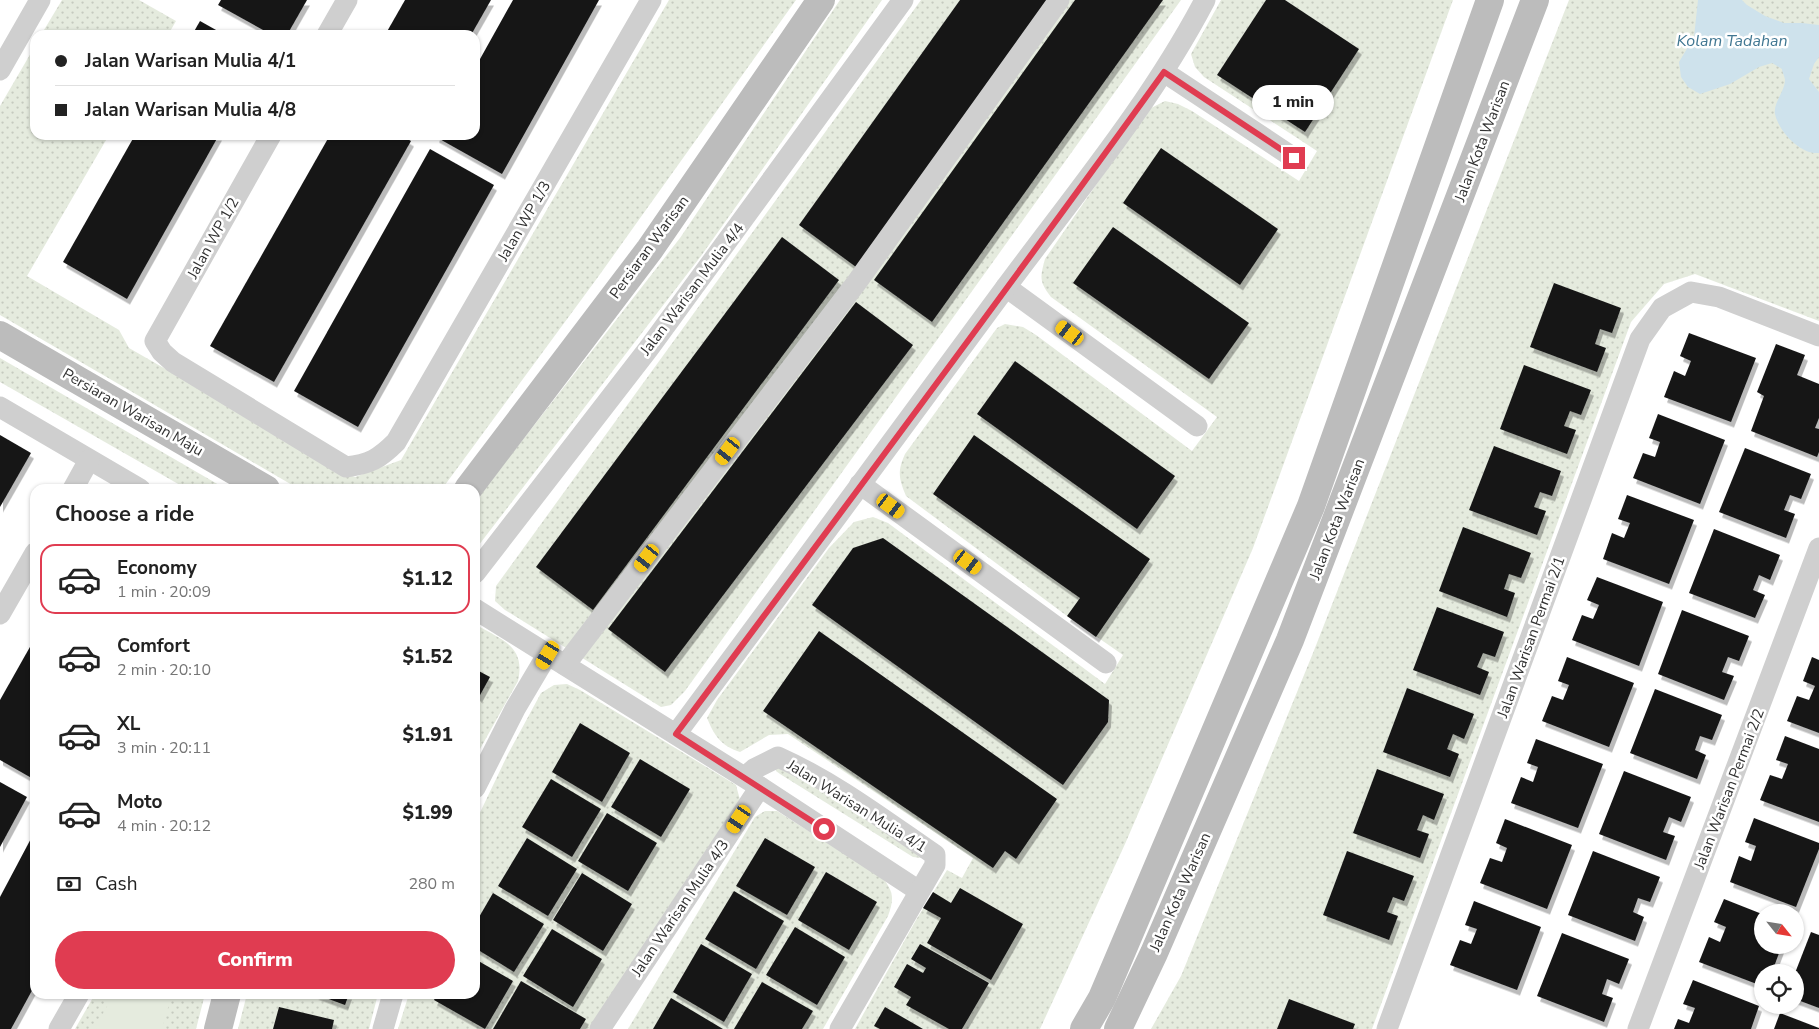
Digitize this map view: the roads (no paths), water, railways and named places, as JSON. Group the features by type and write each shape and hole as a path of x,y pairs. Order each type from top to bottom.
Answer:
{"street":[{"path":"0,70 40,0"},
{"path":"330,30 347,0"},
{"name":"Jalan WP 1/3","path":"155,340 162,352 174,362 346,467 364,464 381,457 396,442 651,0"},
{"name":"Persiaran Warisan","path":"472,484 650,249 820,0"},
{"name":"Jalan Warisan Mulia 4/4","path":"480,567 649,348 903,0"},
{"path":"480,778 515,709 857,282 1059,0"},
{"path":"676,734 930,392 1164,72 1187,35 1205,0"},
{"name":"Jalan Kota Warisan","path":"1084,1029 1102,998 1311,506 1490,0"},
{"name":"Jalan Kota Warisan","path":"1118,1029 1162,935 1290,640 1535,7"},
{"path":"1164,72 1294,158"},
{"name":"Jalan WP 1/2","path":"155,340 268,140"},
{"path":"1006,287 1197,426"},
{"name":"Jalan Warisan Permai 2/1","path":"1387,1029 1640,339 1662,308 1691,292 1719,297 1819,336"},
{"name":"Persiaran Warisan Maju","path":"0,335 257,484"},
{"path":"0,407 131,484"},
{"path":"75,484 89,460"},
{"path":"860,484 1106,663"},
{"name":"Jalan Warisan Permai 2/2","path":"1638,1029 1819,548"},
{"path":"0,614 30,562"},
{"path":"480,612 753,782 919,891 840,1029"},
{"name":"Jalan Warisan Mulia 4/1","path":"753,782 754,769 778,757 802,768 876,815 935,855 935,865 919,891"},
{"name":"Jalan Warisan Mulia 4/3","path":"600,1029 753,782"},
{"path":"59,1029 76,999"},
{"path":"218,1029 226,999"},
{"path":"383,1029 392,999"}],"water":[{"name":"Kolam Tadahan","path":"1698,0 1742,0 1765,16 1784,23 1819,25 1819,57 1814,64 1809,79 1819,92 1819,153 1812,153 1798,146 1786,135 1777,121 1775,110 1785,80 1782,69 1772,63 1759,67 1730,84 1700,94 1688,87 1681,77 1679,62 1694,37"}]}
